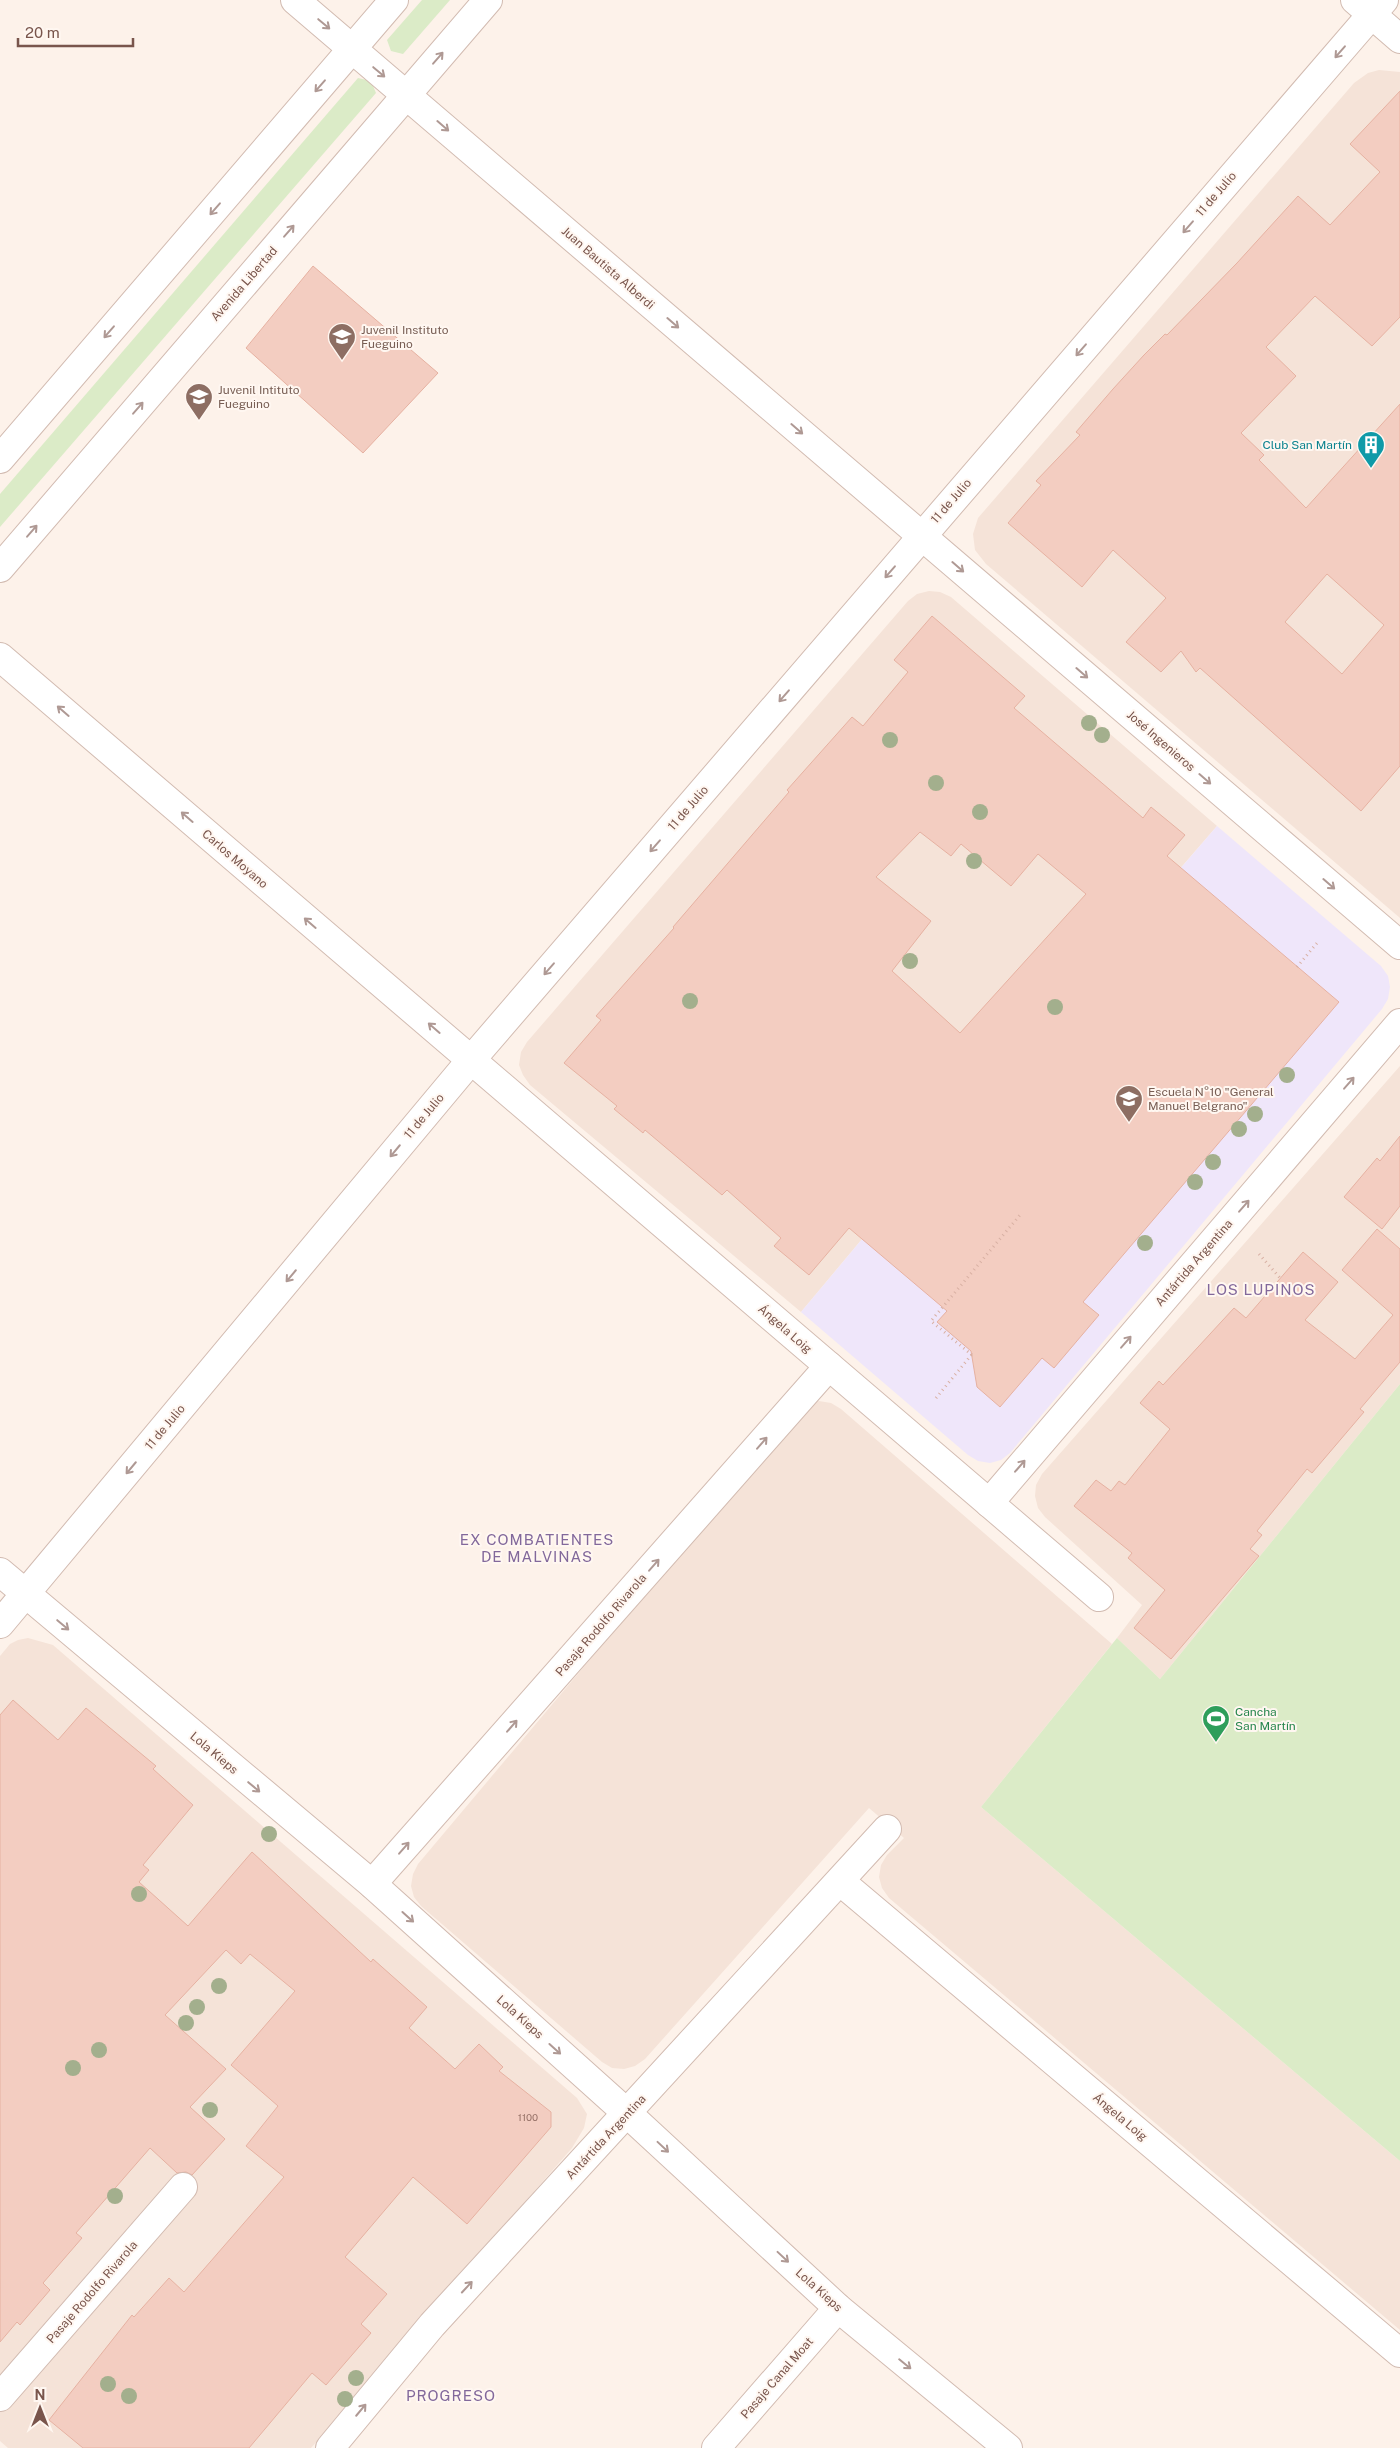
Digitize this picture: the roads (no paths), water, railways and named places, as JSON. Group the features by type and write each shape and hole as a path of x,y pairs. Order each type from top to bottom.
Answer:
{"street":[{"name":"Juan Bautista Alberdi","path":"295,0 922,535"},
{"path":"0,459 394,0"},
{"name":"Avenida Libertad","path":"0,568 488,0"},
{"path":"1370,5 1400,39"},
{"name":"11 de Julio","path":"0,1624 471,1060 922,535 1370,5"},
{"name":"José Ingenieros","path":"922,535 1400,946"},
{"name":"Carlos Moyano","path":"0,657 471,1060"},
{"name":"Antártida Argentina","path":"989,1503 1400,1023"},
{"name":"Ángela Loig","path":"471,1060 1099,1598"},
{"name":"Pasaje Rodolfo Rivarola","path":"372,1884 829,1366"},
{"name":"Lola Kieps","path":"0,1572 372,1884 628,2114 838,2308 1008,2448"},
{"name":"Antártida Argentina","path":"330,2448 432,2324 628,2114 841,1882 887,1829"},
{"name":"Ángela Loig","path":"841,1882 1400,2353"},
{"name":"Pasaje Rodolfo Rivarola","path":"0,2397 184,2187"},
{"name":"Pasaje Canal Moat","path":"716,2448 838,2308"}],"place":[{"name":"Juvenil Instituto Fueguino","path":"342,361"},
{"name":"Juvenil Intituto Fueguino","path":"199,421"},
{"name":"Club San Martín","path":"1371,469"},
{"name":"Escuela N°10 \"General Manuel Belgrano\"","path":"1129,1123"},
{"name":"Cancha San Martín","path":"1216,1743"}],"district":[{"name":"LOS LUPINOS","path":"1261,1290"},
{"name":"EX COMBATIENTES DE MALVINAS","path":"537,1548"},
{"name":"PROGRESO","path":"451,2396"}]}
